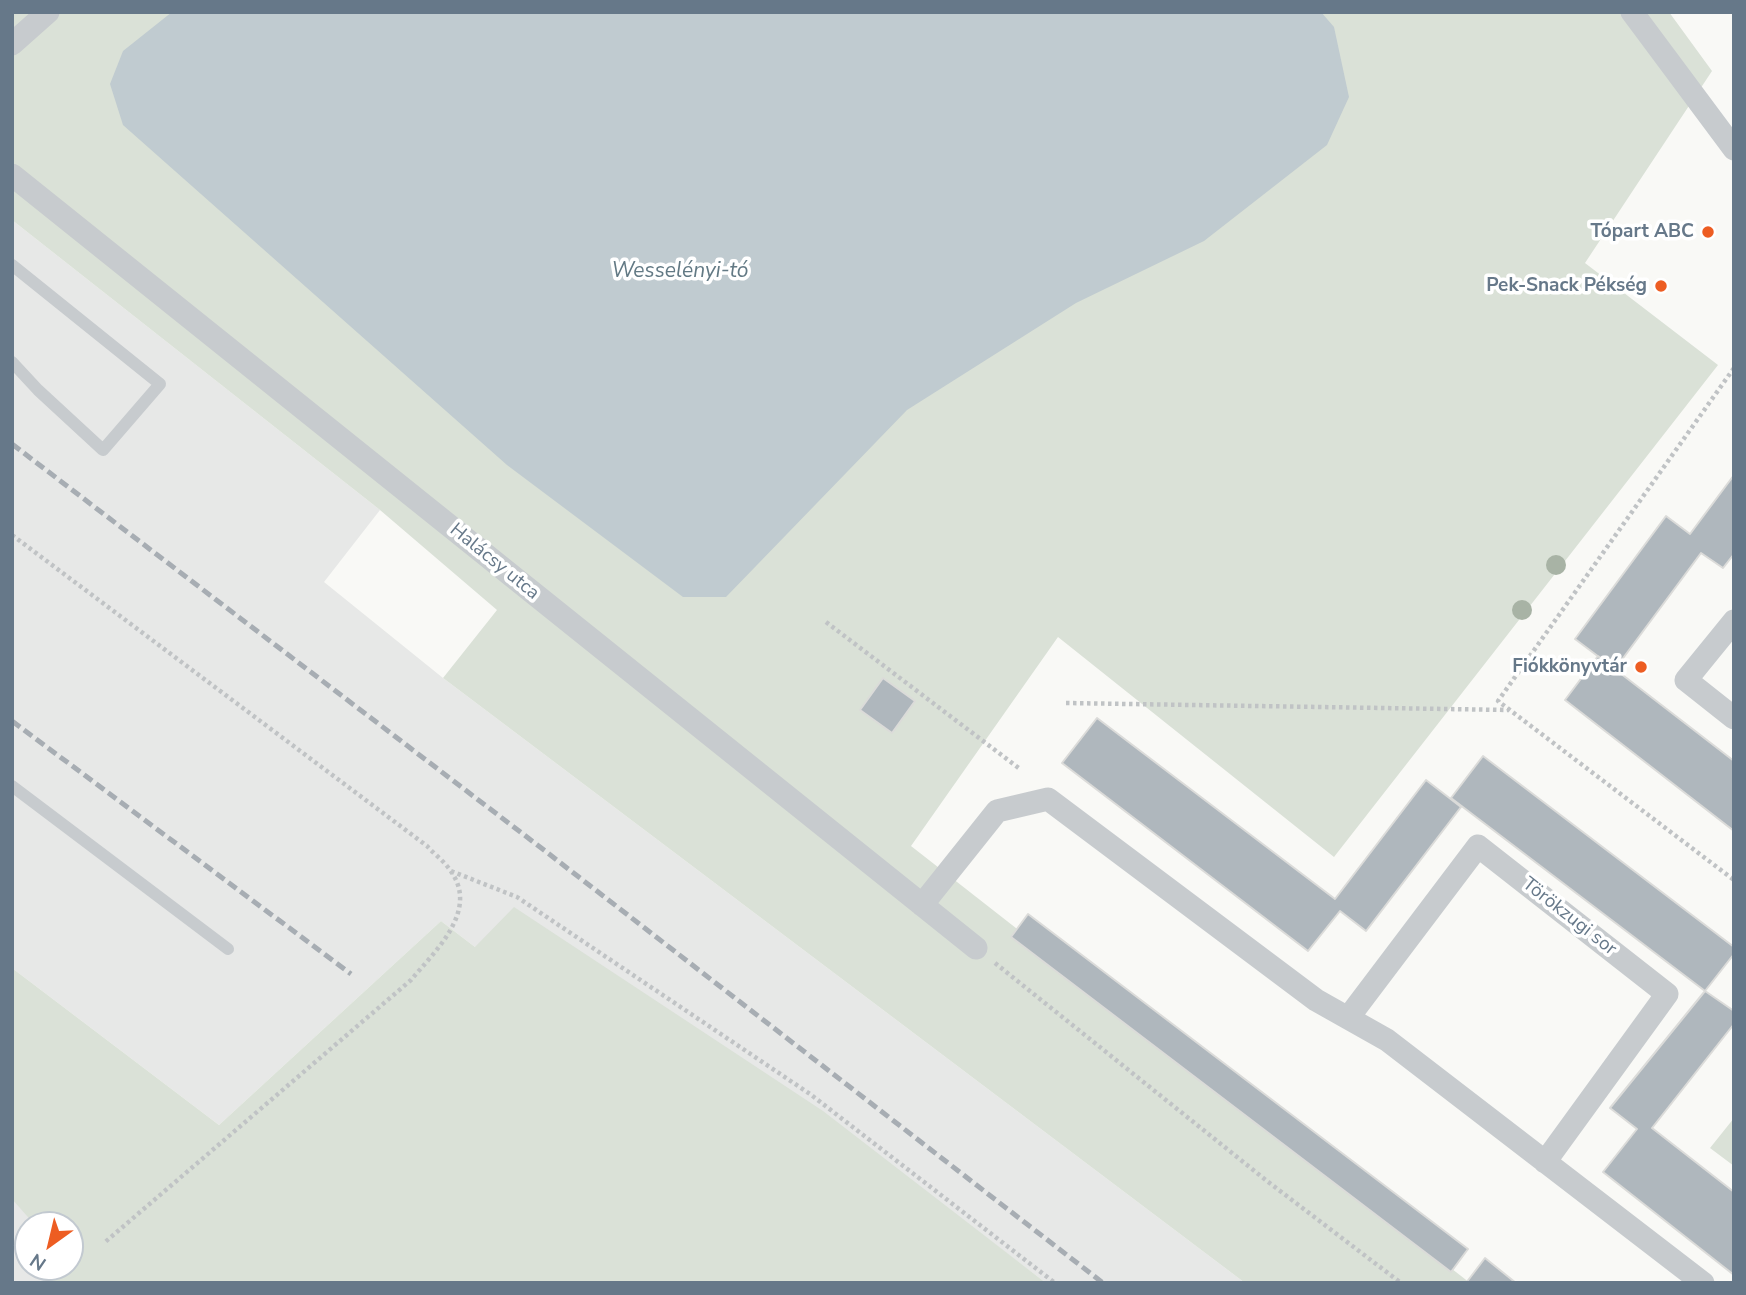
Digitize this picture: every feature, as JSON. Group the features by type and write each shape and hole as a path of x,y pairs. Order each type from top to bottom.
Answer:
{"street":[{"path":"12,44 48,12"},
{"path":"1632,12 1734,149"},
{"name":"Halácsy utca","path":"12,175 976,948"},
{"path":"1734,621 1686,680 1734,718"},
{"path":"922,905 996,811 1048,799 1316,1000 1387,1040 1703,1283"},
{"name":"Törökzugi sor","path":"1348,1018 1479,846 1667,993 1545,1162"}],"lane":[{"path":"12,265 160,384 103,450 12,362"},
{"path":"12,786 228,949"}],"path":[{"path":"1734,368 1498,701 1734,880"},
{"path":"12,535 426,846 451,870 460,889 461,905 456,921 411,980 104,1243"},
{"path":"826,622 1020,769"},
{"path":"1066,703 1510,710"},
{"path":"451,870 517,897 810,1094 1055,1283"},
{"path":"976,948 1267,1181 1401,1283"}],"shaded area":[{"path":"12,12 1669,12 1712,71 1585,263 1718,365 1334,857 1058,637 911,846 1470,1283 1245,1283 443,678 497,610 380,510 12,220"},
{"path":"12,220 380,510 324,582 443,678 1245,1283 1046,1283 956,1215 475,947 441,921 219,1125 12,968"},
{"path":"514,907 823,1111 1046,1283 42,1283 84,1281 84,1211 23,1211 12,1199 12,968 219,1125 441,921 475,947"},
{"path":"1734,1118 1734,1166 1710,1148"},
{"path":"12,1194 27,1211 14,1211 14,1281 44,1281 12,1283"}],"water":[{"name":"Wesselényi-tó","path":"172,12 1321,12 1334,27 1349,97 1327,145 1204,241 1076,303 907,410 726,597 683,597 507,465 123,125 110,84 123,51"}],"building":[{"path":"1734,475 1734,554 1723,568 1701,553 1615,669 1575,639 1666,516 1690,534"},
{"path":"1598,656 1734,761 1734,831 1565,700"},
{"path":"883,678 915,701 892,733 860,710"},
{"path":"1097,718 1335,899 1426,780 1461,807 1366,931 1340,911 1308,951 1062,763"},
{"path":"1483,756 1734,947 1734,954 1705,991 1451,798"},
{"path":"1028,914 1468,1249 1451,1272 1011,937"},
{"path":"1705,991 1734,1011 1734,1024 1652,1128 1734,1192 1734,1275 1603,1172 1637,1129 1610,1108"},
{"path":"1485,1258 1516,1283 1466,1283"}],"railway":[{"path":"12,444 540,847 1103,1283"},
{"path":"12,721 351,974"}],"place":[{"name":"Tópart ABC","path":"1708,232"},
{"name":"Pek-Snack Pékség","path":"1661,286"},
{"name":"Fiókkönyvtár","path":"1641,667"}]}
